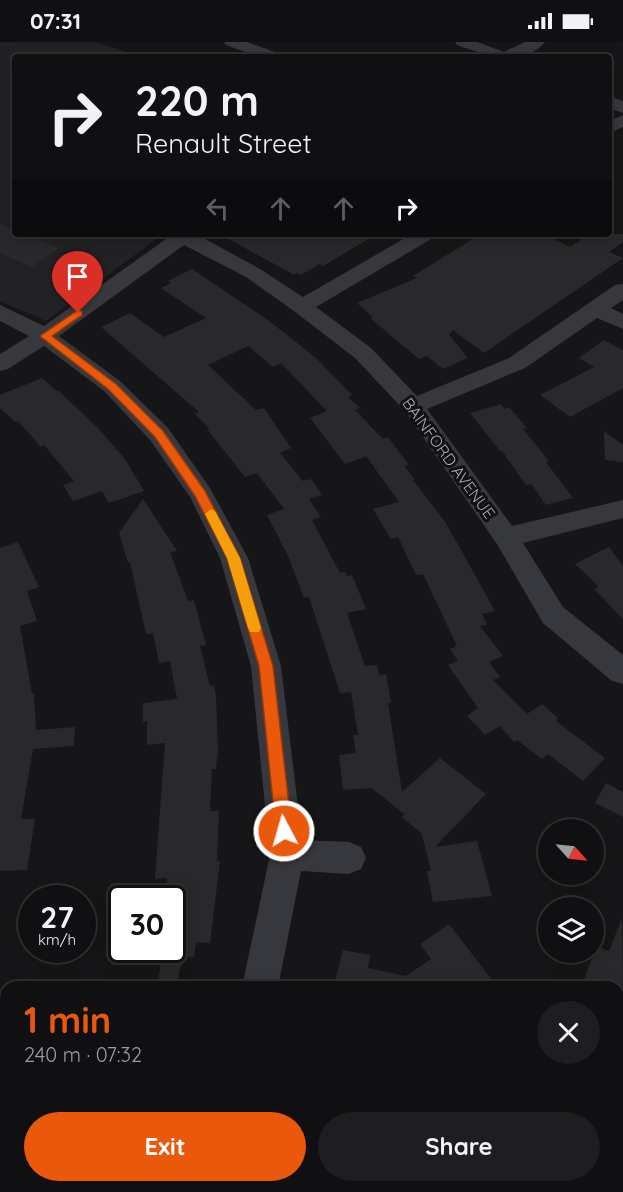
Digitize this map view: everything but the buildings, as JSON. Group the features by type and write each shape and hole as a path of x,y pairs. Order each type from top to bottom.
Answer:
{"street":[{"path":"232,42 266,54"},
{"path":"463,42 497,54"},
{"path":"511,54 537,42"},
{"path":"0,364 45,336 182,237"},
{"name":"BAINFORD AVENUE","path":"189,237 253,273 302,306 363,353 413,406 506,537 553,615 623,672"},
{"path":"302,306 421,237"},
{"path":"413,406 517,363 623,290"},
{"path":"596,309 623,322"},
{"path":"0,312 45,336 112,386 159,434 201,494 234,558 266,666 287,855 261,981"},
{"path":"506,537 622,509"},
{"path":"287,855 349,858"}],"shaded area":[{"path":"0,42 94,42 134,54 12,54 12,237 159,237 46,321 0,301"}],"slow traffic":[{"path":"211,514 234,558 255,628"}],"route":[{"path":"78,313 45,336 112,386 159,434 201,494 234,558 266,666 284,831"}]}
